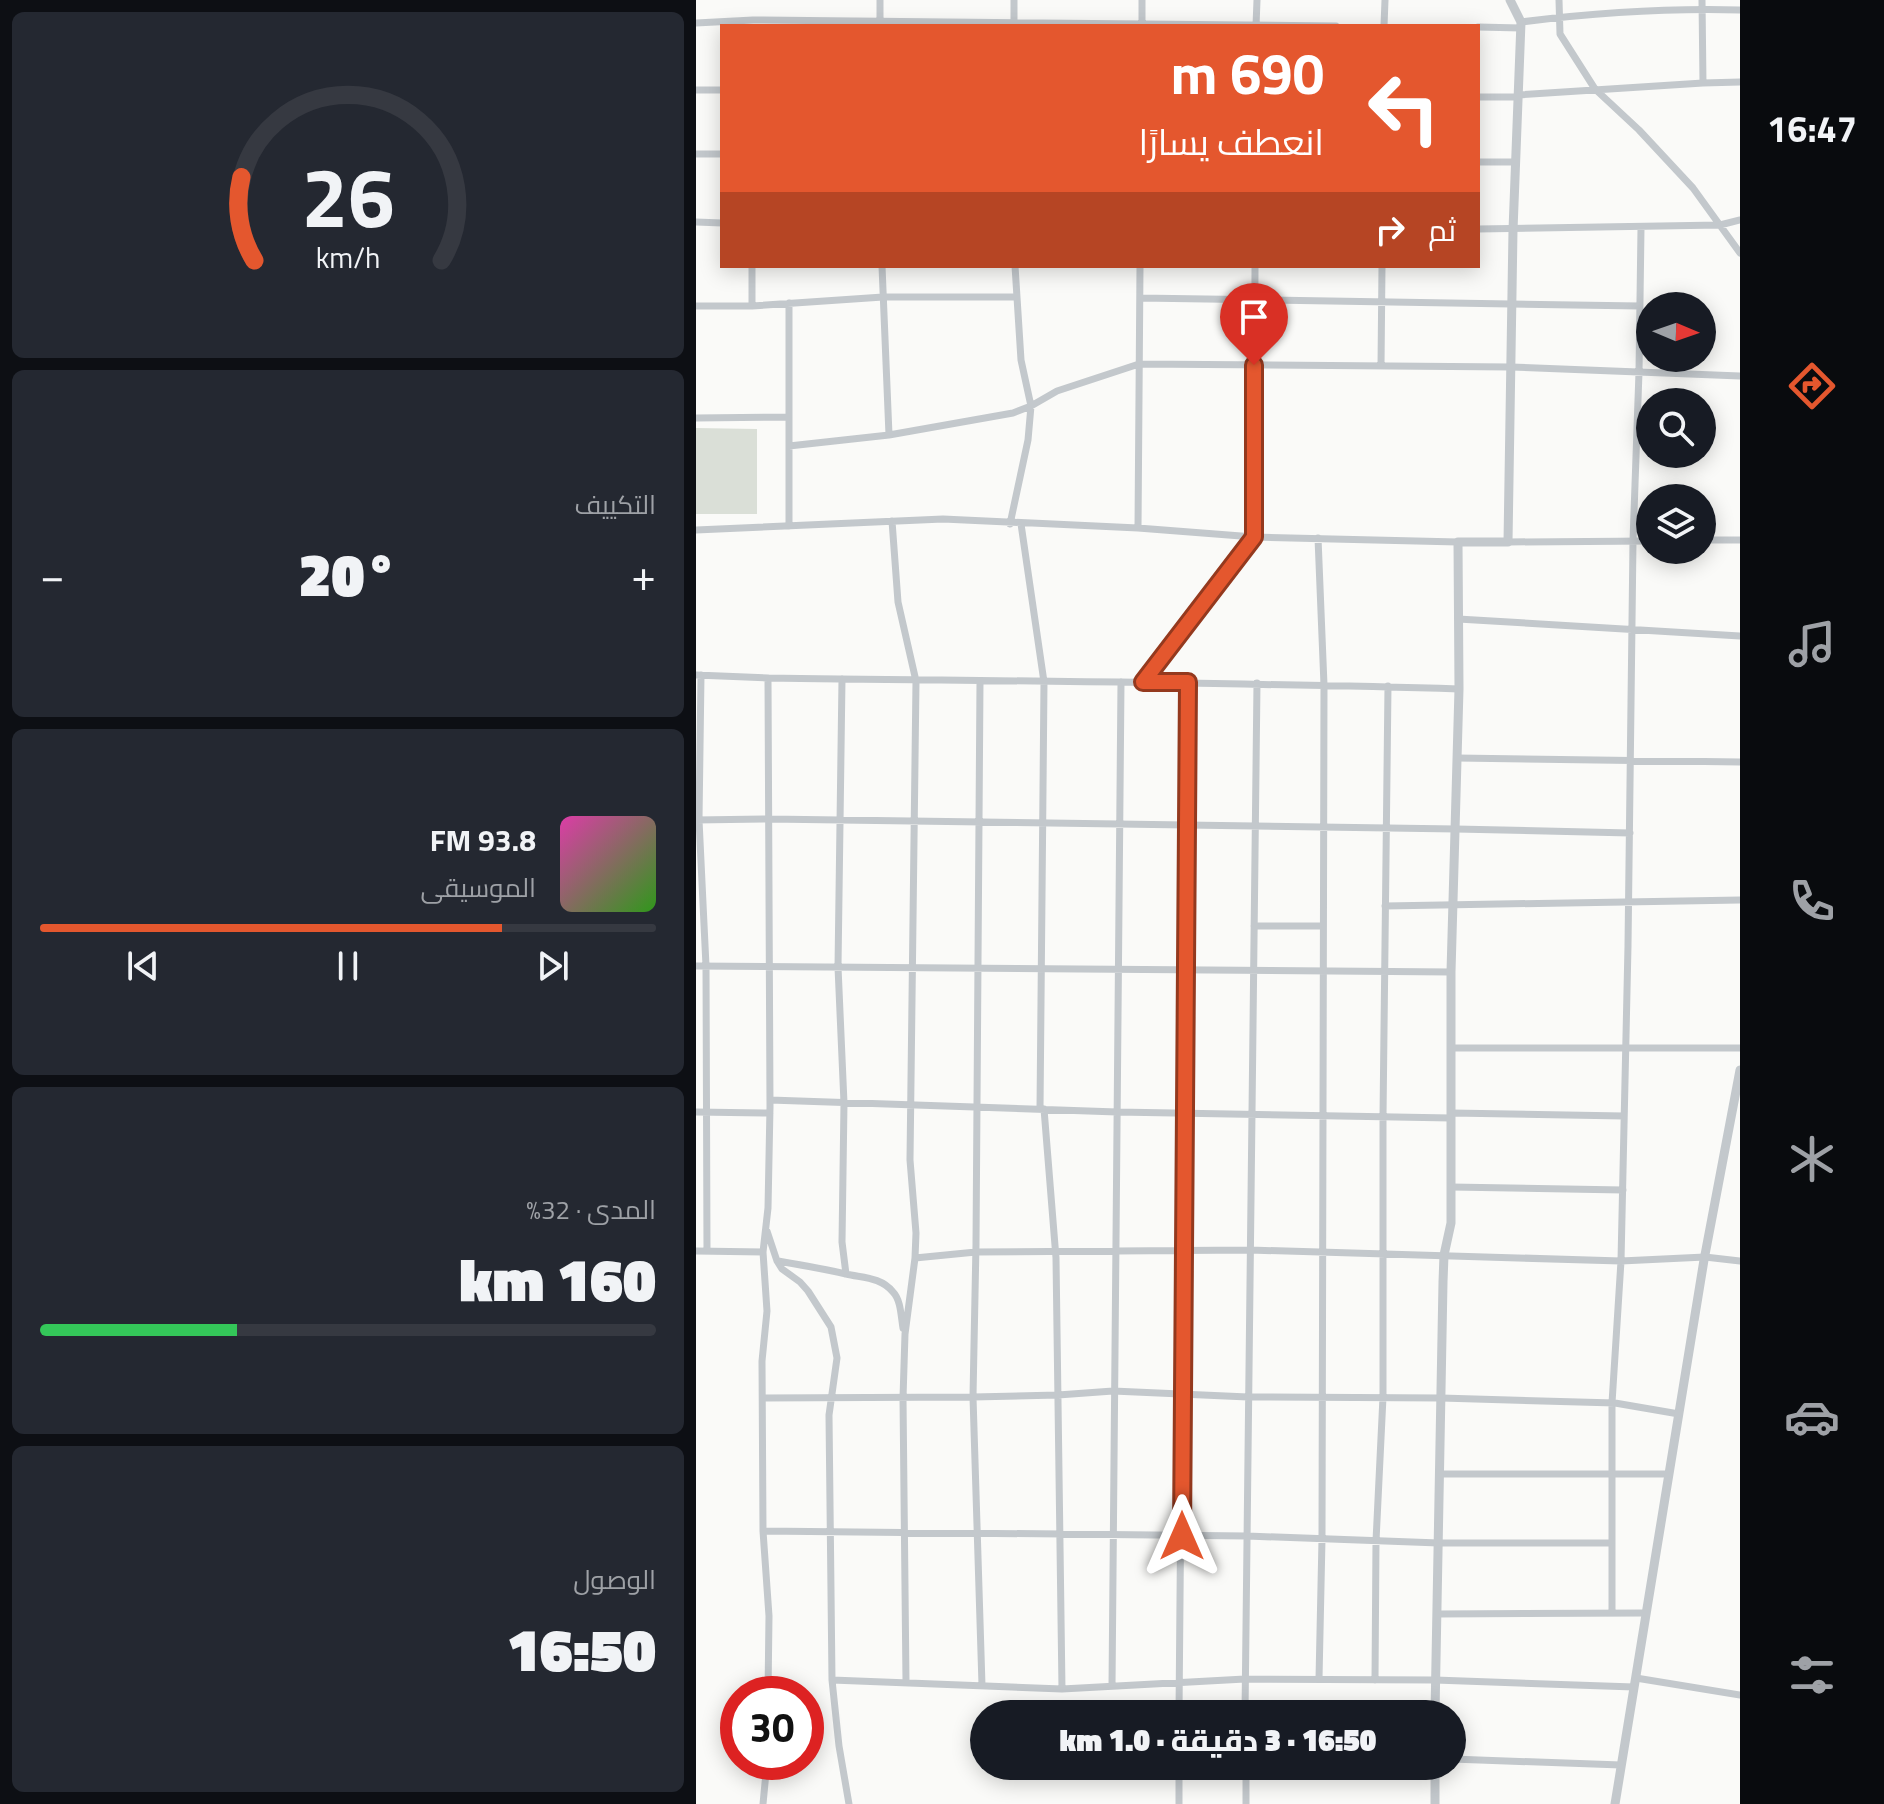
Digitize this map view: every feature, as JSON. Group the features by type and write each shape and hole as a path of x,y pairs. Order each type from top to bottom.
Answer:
{"street":[{"path":"880,0 880,24"},
{"path":"696,23 1014,24 1014,0"},
{"path":"1142,0 1142,24"},
{"path":"1256,24 1257,0"},
{"path":"1384,24 1385,0"},
{"path":"1508,542 1513,230 1521,25 1510,0"},
{"path":"1559,0 1560,34 1595,89 1639,130 1693,188 1740,253"},
{"path":"1480,27 1702,5 1740,10"},
{"path":"1702,5 1703,83"},
{"path":"1480,97 1740,82"},
{"path":"696,90 720,90"},
{"path":"696,154 720,154"},
{"path":"1480,162 1516,162"},
{"path":"1480,229 1641,228 1720,225 1740,220"},
{"path":"696,222 720,223"},
{"path":"1640,292 1641,228"},
{"path":"752,268 752,306"},
{"path":"882,268 889,435"},
{"path":"1010,524 1028,440 1031,406 1021,360 1015,268"},
{"path":"1138,528 1140,268"},
{"path":"1143,682 1254,537 1255,268"},
{"path":"1381,366 1382,268"},
{"path":"696,306 752,306 883,297 1017,297"},
{"path":"1140,298 1636,306"},
{"path":"789,303 789,526"},
{"path":"789,446 889,435 1013,413 1057,391 1139,364 1511,367 1636,372"},
{"path":"1612,1613 1612,1403 1623,1190 1633,541 1639,372 1740,376"},
{"path":"696,418 789,417"},
{"path":"696,530 943,519 1254,537 1458,542 1633,541"},
{"path":"892,521 898,602 916,681 910,1160 916,1233 905,1334 903,1398 906,1682"},
{"path":"1021,524 1044,682 1042,1109 1056,1251 1062,1689"},
{"path":"1318,538 1324,685 1319,1679"},
{"path":"1716,540 1740,540"},
{"path":"1435,1700 1444,1255 1451,1223 1451,972 1459,689 1458,542"},
{"path":"1458,619 1740,636"},
{"path":"707,1250 706,966 697,820 699,675 1459,689"},
{"path":"768,678 770,1113 768,1208 763,1252 767,1311 762,1361 768,1676"},
{"path":"842,679 838,967 844,1103 842,1242 846,1274"},
{"path":"980,681 973,1397 982,1685"},
{"path":"1112,1686 1121,682"},
{"path":"1179,1700 1188,682"},
{"path":"1245,1700 1257,683"},
{"path":"1375,1680 1376,1541 1383,1397 1388,686"},
{"path":"1457,758 1740,762"},
{"path":"697,820 1630,833"},
{"path":"1385,906 1740,900"},
{"path":"1254,926 1323,926"},
{"path":"696,966 1451,972"},
{"path":"1451,1048 1740,1048"},
{"path":"1615,1804 1705,1257 1737,1106 1740,1070"},
{"path":"770,1100 1383,1117 1624,1116"},
{"path":"696,1112 770,1113"},
{"path":"1451,1187 1623,1190"},
{"path":"766,1225 772,1250 782,1269 808,1291 831,1327 837,1358 829,1415 832,1680 849,1804"},
{"path":"915,1258 976,1252 1250,1250 1621,1261 1705,1257 1740,1261"},
{"path":"696,1251 763,1252"},
{"path":"777,1261 875,1279 894,1292 905,1334"},
{"path":"763,1398 973,1397 1115,1391 1248,1397 1612,1403 1679,1414"},
{"path":"1440,1474 1669,1474"},
{"path":"763,1531 1247,1536 1439,1543 1612,1543"},
{"path":"1437,1614 1646,1613"},
{"path":"832,1680 1062,1689 1245,1679 1635,1682 1740,1695"},
{"path":"1466,1759 1621,1765"},
{"path":"763,1804 765,1780"},
{"path":"1179,1780 1179,1804"},
{"path":"1246,1780 1246,1804"},
{"path":"1435,1780 1435,1804"}],"shaded area":[{"path":"696,428 757,429 757,514 696,514"}],"route":[{"path":"1182,1536 1188,682 1143,682 1254,537 1254,365"}]}
